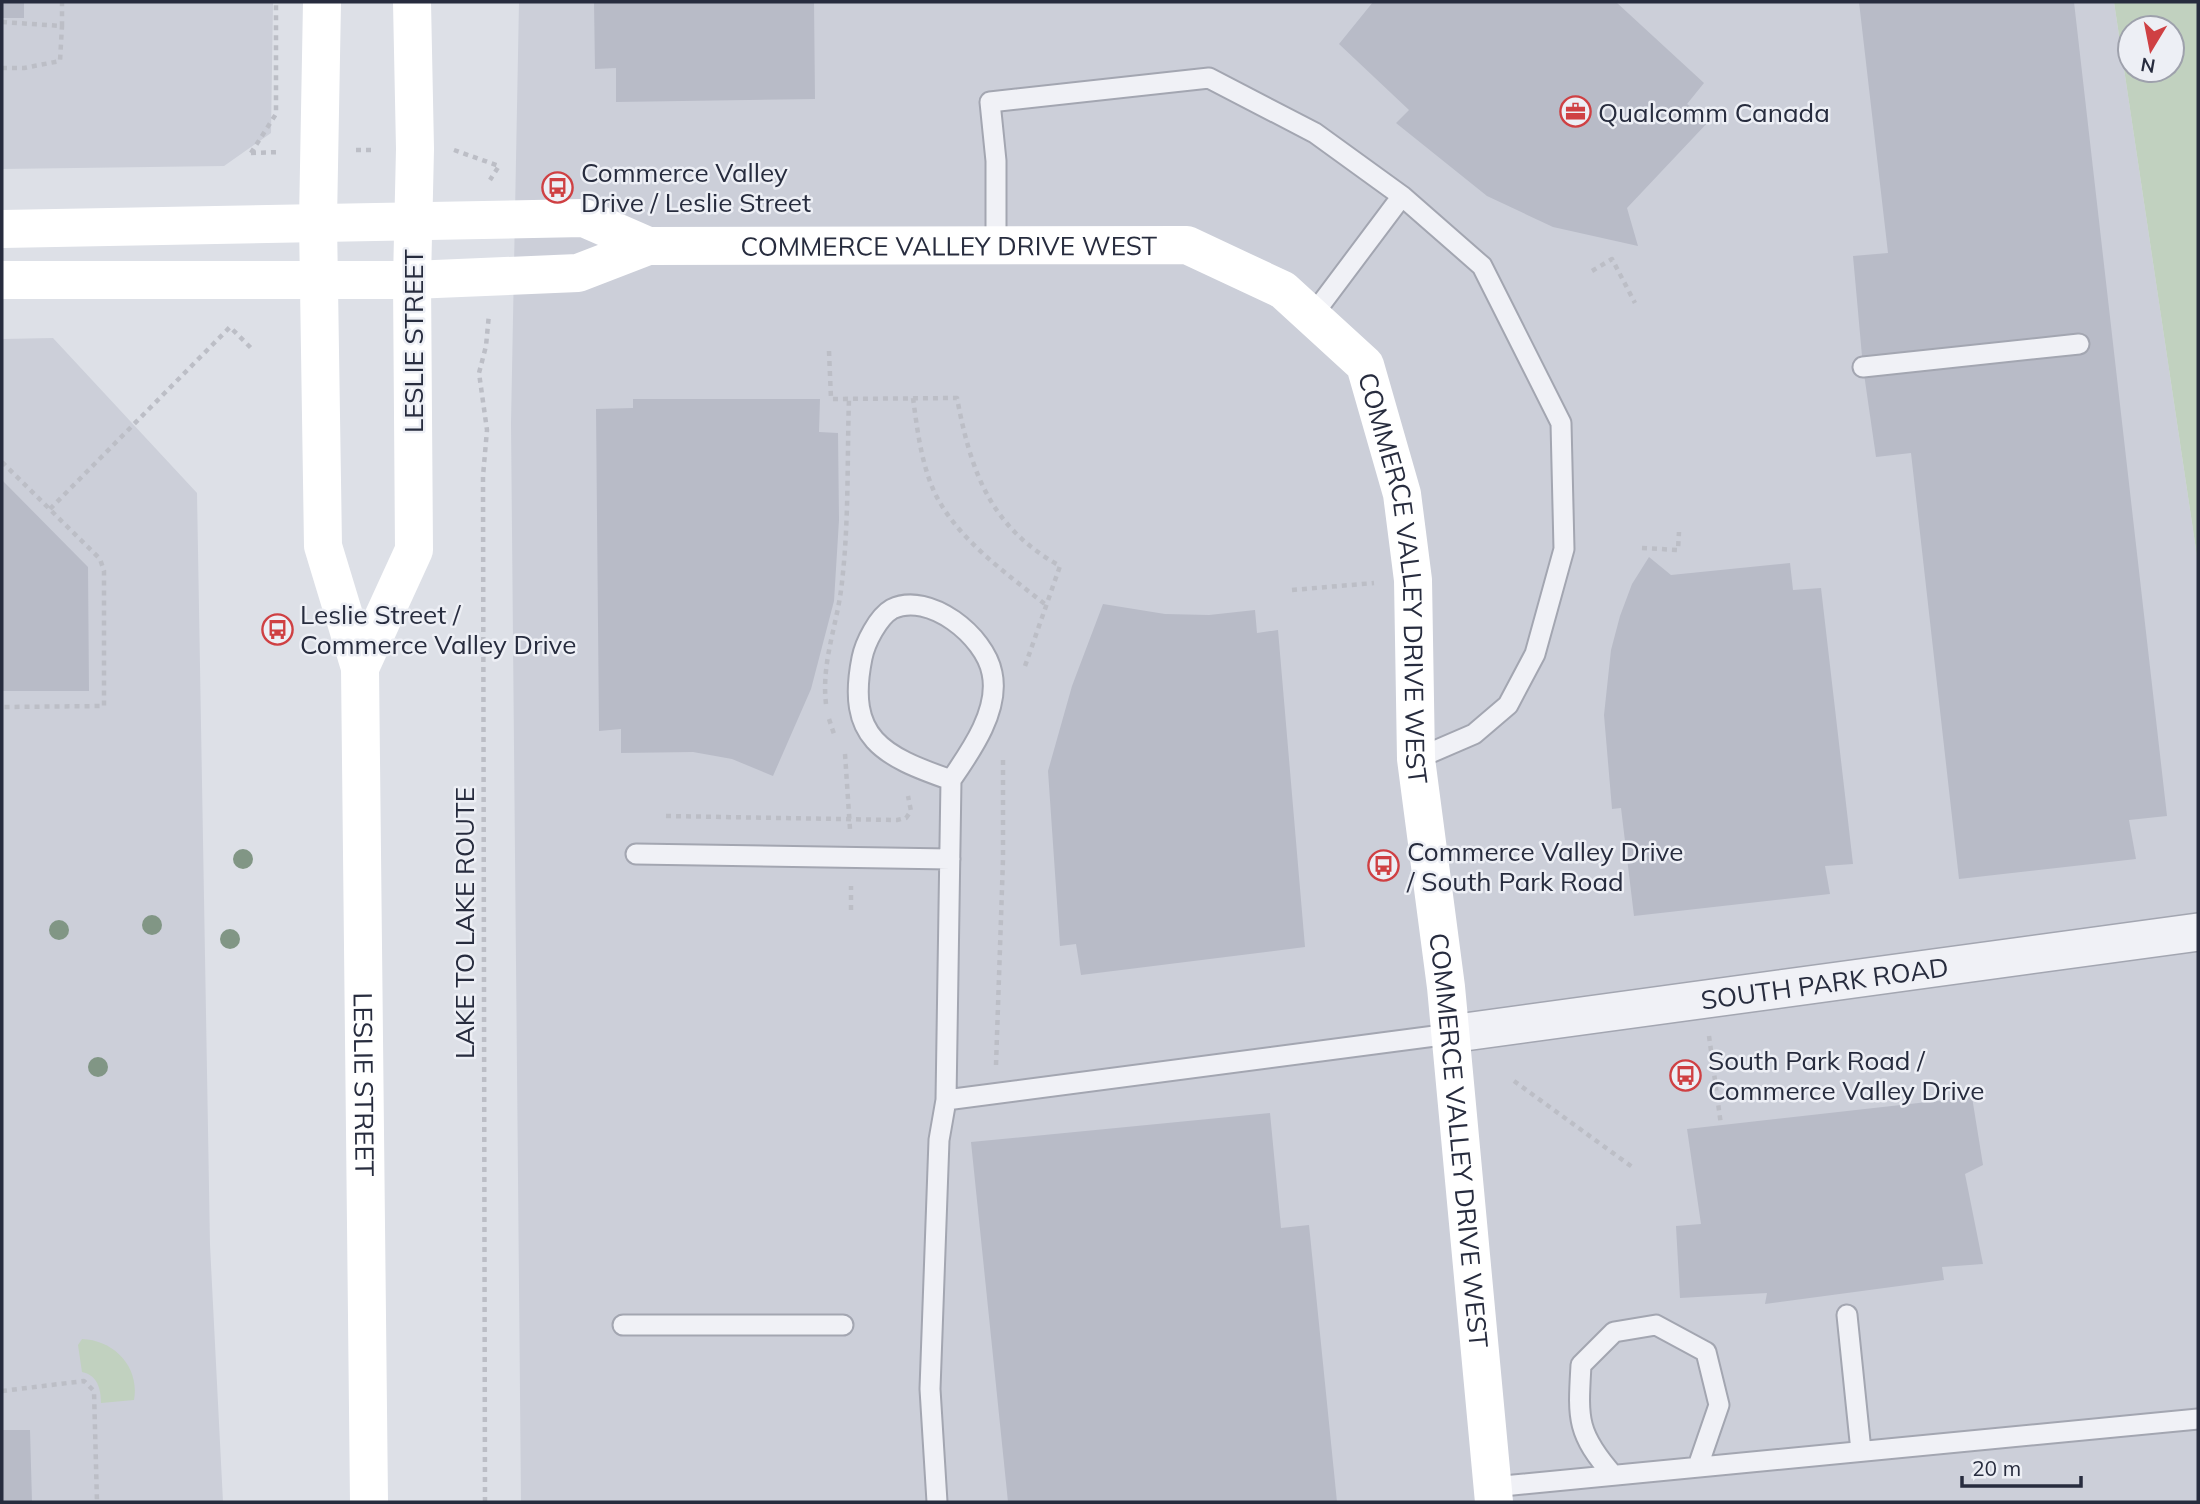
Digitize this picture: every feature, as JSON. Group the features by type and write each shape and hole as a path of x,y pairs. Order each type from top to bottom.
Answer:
{"street":[{"name":"LESLIE STREET","path":"322,2 318,281 323,546 360,668 369,1502"},
{"name":"LESLIE STREET","path":"360,668 414,550 411,280 415,149 412,2"},
{"name":"COMMERCE VALLEY DRIVE WEST","path":"2,229 584,218 648,246"},
{"name":"COMMERCE VALLEY DRIVE WEST","path":"2,280 318,281 578,274 648,246 1187,245 1283,290 1366,365 1402,494 1413,580 1416,759 1450,1034 1493,1495"},
{"name":"SOUTH PARK ROAD","path":"1450,1034 1704,1002 2198,932"}],"lane":[{"path":"996,246 996,162 990,102 1209,78 1315,132 1402,196 1482,266 1562,423 1564,549 1535,654 1508,705 1474,734 1416,759"},
{"path":"1312,316 1402,196"},
{"path":"1863,367 2078,344"},
{"path":"937,1502 930,1389 939,1140 946,1100 951,780 973,748 981,729 991,699 992,672 964,630 930,606 912,603 890,610 863,650 856,688 861,723 881,748 919,769 951,780"},
{"path":"636,854 950,859"},
{"path":"946,1100 1450,1034"},
{"path":"1847,1315 1861,1451"},
{"path":"623,1325 843,1325"},
{"path":"1613,1475 1595,1455 1578,1418 1581,1365 1614,1332 1656,1325 1706,1352 1719,1405 1698,1466"},
{"path":"1493,1495 1613,1475 2198,1419"}],"path":[{"path":"2,68 24,68 60,61 62,2"},
{"path":"276,2 276,114 250,153 458,150 499,166 488,184"},
{"path":"2,22 62,26"},
{"path":"1592,271 1612,259 1635,303"},
{"name":"LAKE TO LAKE ROUTE","path":"485,1502 483,476 486,430 479,373 486,346 489,317"},
{"path":"50,509 230,327 253,350"},
{"path":"829,351 831,399"},
{"path":"913,398 917,430 933,489 951,517 984,554 1046,605"},
{"path":"2,462 100,559 104,571 104,706 2,707"},
{"path":"1642,548 1678,550 1679,532"},
{"path":"1292,590 1413,580"},
{"path":"845,753 854,761"},
{"path":"666,816 897,820 906,818 911,811 908,795 901,790"},
{"path":"1704,1002 1721,1125"},
{"path":"1514,1081 1635,1169"},
{"path":"2,1391 84,1381 94,1391 97,1502"}],"shaded area":[{"path":"2,2 273,2 271,133 224,166 2,169"},
{"path":"519,2 2114,2 2116,84 2126,84 2198,563 2198,1502 521,1502 511,424"},
{"path":"53,338 197,493 210,1245 223,1502 2,1502 2,339"}],"green space":[{"path":"2114,2 2198,2 2198,563 2126,84 2186,84 2186,14 2116,15"},
{"path":"82,1339 104,1344 114,1350 129,1366 135,1388 134,1400 101,1403 97,1383 82,1372 78,1345"}],"building":[{"path":"2,2 24,2 24,18 2,18"},
{"path":"594,2 814,2 815,99 616,102 616,68 595,69"},
{"path":"1373,2 1616,2 1704,83 1687,104 1710,120 1627,208 1638,246 1553,227 1487,196 1396,123 1409,110 1339,44"},
{"path":"1859,2 2074,2 2167,816 2129,820 2136,859 1959,879 1911,453 1876,457 1863,367 1853,256 1888,253"},
{"path":"633,399 820,399 819,432 838,433 839,520 834,601 811,689 773,776 732,759 693,752 621,753 621,729 599,731 596,409 633,408"},
{"path":"2,480 88,567 89,691 2,691"},
{"path":"1649,557 1671,575 1790,563 1793,590 1821,588 1853,864 1825,866 1830,894 1634,916 1621,808 1612,809 1604,715 1611,650 1620,616 1632,584"},
{"path":"1103,604 1165,614 1209,615 1255,610 1257,633 1278,630 1305,947 1081,975 1076,944 1060,946 1048,771 1072,686"},
{"path":"1972,1097 1983,1165 1965,1174 1983,1264 1942,1267 1944,1280 1765,1304 1767,1293 1680,1298 1676,1226 1701,1224 1687,1129"},
{"path":"1270,1113 1281,1228 1309,1225 1337,1502 1008,1502 971,1142"},
{"path":"2,1430 30,1430 32,1502 2,1502"}],"place":[{"name":"Qualcomm Canada","path":"1575,112"},
{"name":"Commerce Valley Drive / Leslie Street","path":"558,187"},
{"name":"Leslie Street / Commerce Valley Drive","path":"277,629"},
{"name":"Commerce Valley Drive / South Park Road","path":"1384,866"},
{"name":"South Park Road / Commerce Valley Drive","path":"1685,1075"}]}
